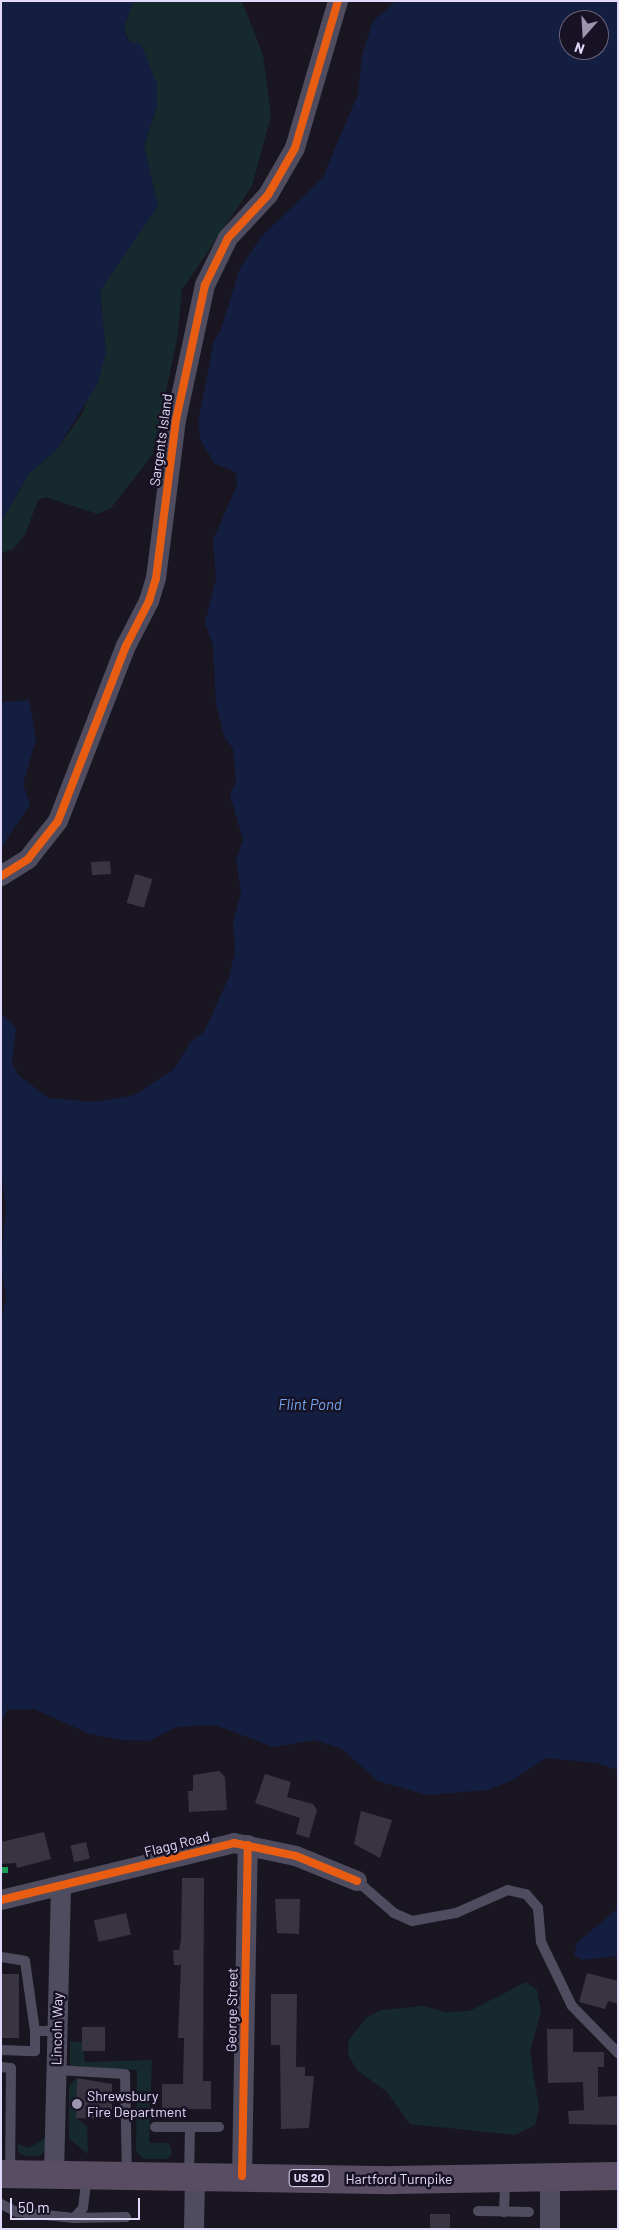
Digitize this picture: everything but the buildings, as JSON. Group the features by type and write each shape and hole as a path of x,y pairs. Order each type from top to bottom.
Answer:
{"main road":[{"name":"Hartford Turnpike","path":"5,2174 192,2177 550,2178 618,2176"}],"street":[{"name":"Sargents Island","path":"1,876 28,859 58,821 126,646 150,601 176,420 205,285 228,238 268,196 295,148 338,1"},
{"name":"Flagg Road","path":"1,1900 234,1843 296,1856 356,1881"},
{"name":"George Street","path":"242,2176 248,1845"},
{"name":"Lincoln Way","path":"54,2174 61,1885"},
{"path":"192,2177 194,2229"},
{"path":"550,2178 550,2229"}],"lane":[{"path":"356,1881 394,1913 412,1921 456,1914 508,1890 526,1894 538,1908 547,1960 572,2006 618,2053"},
{"path":"1,1957 25,1961 35,2031 35,2051 1,2050"},
{"path":"35,2031 57,2031"},
{"path":"1,2067 10,2068 5,2174"},
{"path":"56,2070 125,2074 127,2176"},
{"path":"155,2127 219,2127"},
{"path":"190,2127 192,2177"},
{"path":"68,2229 71,2217 83,2208 88,2175"},
{"path":"504,2212 505,2178"},
{"path":"1,2204 16,2212 71,2217 126,2217"},
{"path":"478,2211 530,2212"}],"green space":[{"path":"133,1 242,1 263,55 271,116 252,186 182,290 177,339 153,454 111,508 98,514 45,497 38,500 25,535 13,549 1,553 1,522 29,474 57,449 82,414 106,353 100,291 158,206 144,146 157,106 124,28"},
{"path":"526,1982 537,1990 541,2012 530,2051 539,2109 535,2125 515,2135 410,2124 387,2092 357,2070 348,2055 349,2040 366,2018 381,2010 423,2006 445,2012 469,2011"},
{"path":"70,2042 82,2042 85,2062 152,2060 149,2143 169,2143 172,2152 168,2159 144,2159 136,2151 137,2070 70,2066"},
{"path":"77,2078 76,2118 87,2126 88,2154 69,2139 69,2086"},
{"path":"48,2085 48,2148 40,2156 25,2156 18,2152 18,2144 29,2148 45,2138"}],"water":[{"path":"1,1 133,1 124,28 128,41 141,44 157,84 157,106 144,146 158,206 100,291 106,353 97,385 57,449 29,474 1,522"},
{"name":"Flint Pond","path":"396,1 618,1 618,1770 597,1763 546,1758 513,1780 487,1790 427,1795 378,1781 342,1749 314,1740 273,1747 215,1725 176,1727 149,1741 120,1740 90,1734 34,1709 7,1710 1,1724 1,1322 6,1297 1,1265 6,1208 1,1172 1,1013 16,1028 12,1063 19,1076 49,1098 93,1102 134,1095 173,1070 191,1041 204,1032 229,977 235,952 233,921 241,893 236,861 243,840 230,795 236,782 233,749 224,736 216,703 213,645 205,623 216,579 213,540 237,485 236,472 215,464 201,441 198,423 214,340 221,329 240,268 261,237 323,177 358,94 362,56 373,21"},
{"path":"29,700 36,740 23,784 30,804 1,848 1,702"},
{"path":"618,1908 618,1956 582,1960 574,1955 577,1943"}],"marked path":[{"path":"1,1870 8,1870"}],"cycle path":[{"path":"1,876 28,859 58,821 126,646 149,601 156,578 176,420 205,285 228,238 268,195 295,148 338,1"},
{"path":"1,1900 234,1843 296,1856 357,1881"},
{"path":"242,2176 248,1845"}],"place":[{"name":"Shrewsbury Fire Department","path":"77,2104"}]}
